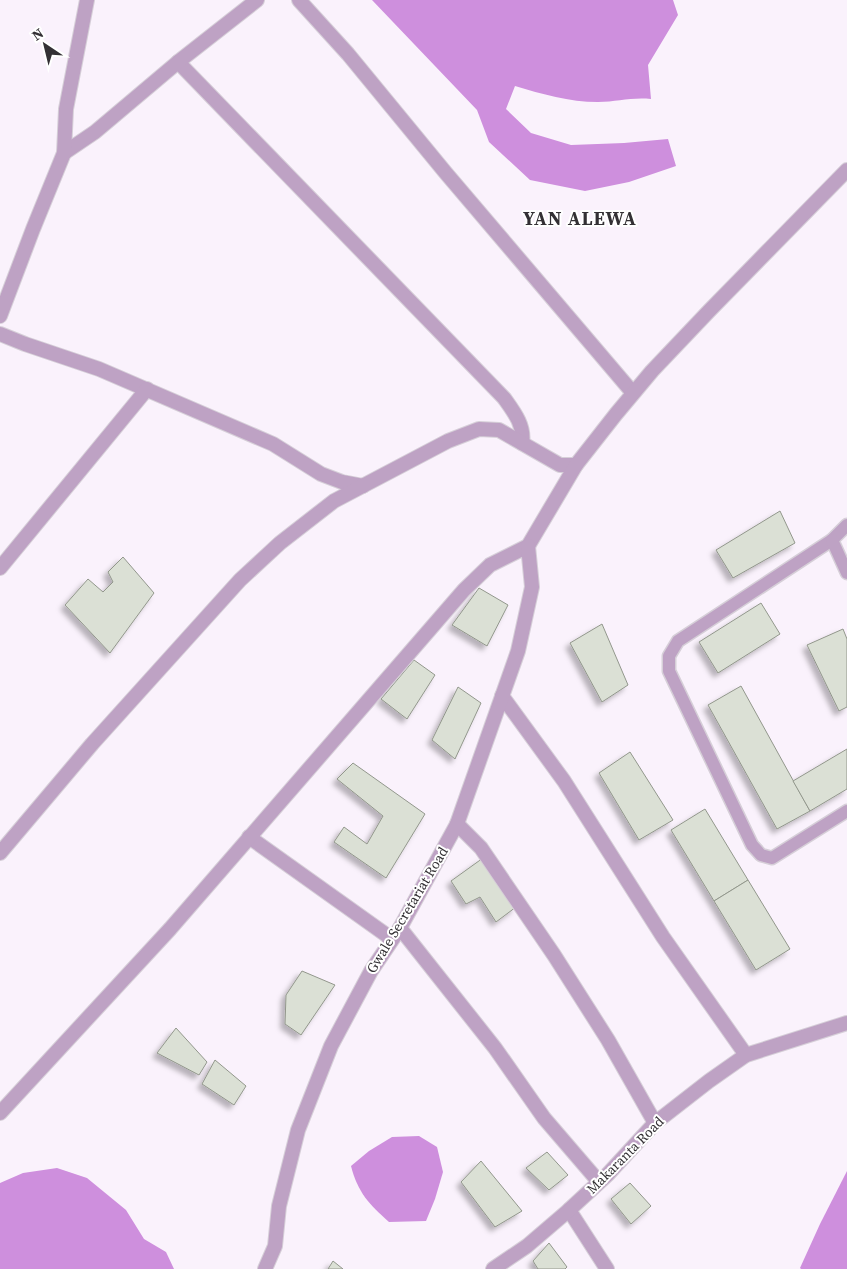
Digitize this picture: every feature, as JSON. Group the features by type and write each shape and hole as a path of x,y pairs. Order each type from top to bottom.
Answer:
{"street":[{"path":"0,316 64,153 66,109 87,0"},
{"path":"64,153 95,132 178,62 257,0"},
{"path":"299,0 348,54 451,180 633,393"},
{"path":"178,62 504,398 520,422 523,436 522,443"},
{"path":"0,1113 170,929 464,590 490,565 528,546 576,465 633,393 709,310 847,170"},
{"path":"0,334 99,369 273,444 321,474 347,484 363,486"},
{"path":"0,568 146,389"},
{"path":"0,853 111,723 240,580 280,542 334,501 448,441 479,429 499,430 560,465 576,465"},
{"name":"Gwale Secretariat Road","path":"265,1269 275,1246 279,1206 298,1130 331,1046 371,971 396,933 457,824 518,651 532,587 528,546"},
{"path":"502,696 564,781 663,937 746,1055"},
{"path":"457,824 481,848 554,955 608,1040 654,1123"},
{"path":"249,837 396,933 495,1048 544,1118 599,1182"},
{"name":"Makaranta Road","path":"493,1269 527,1246 599,1182 654,1123 746,1055 847,1024"},
{"path":"568,1210 607,1269"}],"lane":[{"path":"847,525 832,540 678,641 669,656 669,671 752,845 761,855 772,858 847,811"},
{"path":"832,540 847,574"}],"shaded area":[{"path":"372,0 673,0 678,15 648,65 651,99 587,102 556,97 515,86 506,109 531,133 571,145 668,139 676,166 629,182 585,191 530,180 489,142 477,110"},
{"path":"419,1136 437,1147 443,1172 435,1199 426,1221 389,1222 365,1197 357,1184 351,1166 369,1151 392,1137"},
{"path":"57,1168 87,1178 126,1210 144,1239 166,1252 174,1269 0,1269 0,1183 23,1173"},
{"path":"847,1171 847,1269 801,1269 820,1224"}],"building":[{"path":"780,511 795,543 733,578 716,550"},
{"path":"123,557 154,593 110,653 65,605 88,579 103,592 113,582 108,572"},
{"path":"479,588 508,605 487,646 452,625"},
{"path":"761,603 780,634 718,673 699,642"},
{"path":"602,624 628,685 602,702 570,643"},
{"path":"843,629 847,639 847,707 839,711 807,645"},
{"path":"414,660 435,675 407,719 381,699"},
{"path":"741,686 810,811 777,829 708,705"},
{"path":"458,687 481,703 455,759 432,740"},
{"path":"847,749 847,789 810,811 793,781"},
{"path":"630,752 673,820 639,840 599,773"},
{"path":"353,763 425,814 386,878 334,842 344,827 367,844 383,816 337,779"},
{"path":"705,809 748,880 714,901 671,830"},
{"path":"483,858 516,907 496,922 480,897 466,904 451,881"},
{"path":"748,880 790,949 756,970 714,901"},
{"path":"302,971 335,985 301,1035 285,1024 286,995"},
{"path":"176,1028 207,1062 199,1075 157,1053"},
{"path":"215,1060 246,1086 234,1105 202,1084"},
{"path":"547,1152 568,1175 549,1190 526,1168"},
{"path":"481,1161 522,1211 495,1227 461,1182"},
{"path":"630,1183 651,1206 631,1224 611,1199"},
{"path":"549,1243 567,1267 565,1269 538,1269 533,1261"},
{"path":"333,1261 343,1269 328,1269"}],"district":[{"name":"YAN ALEWA","path":"580,218"}]}
